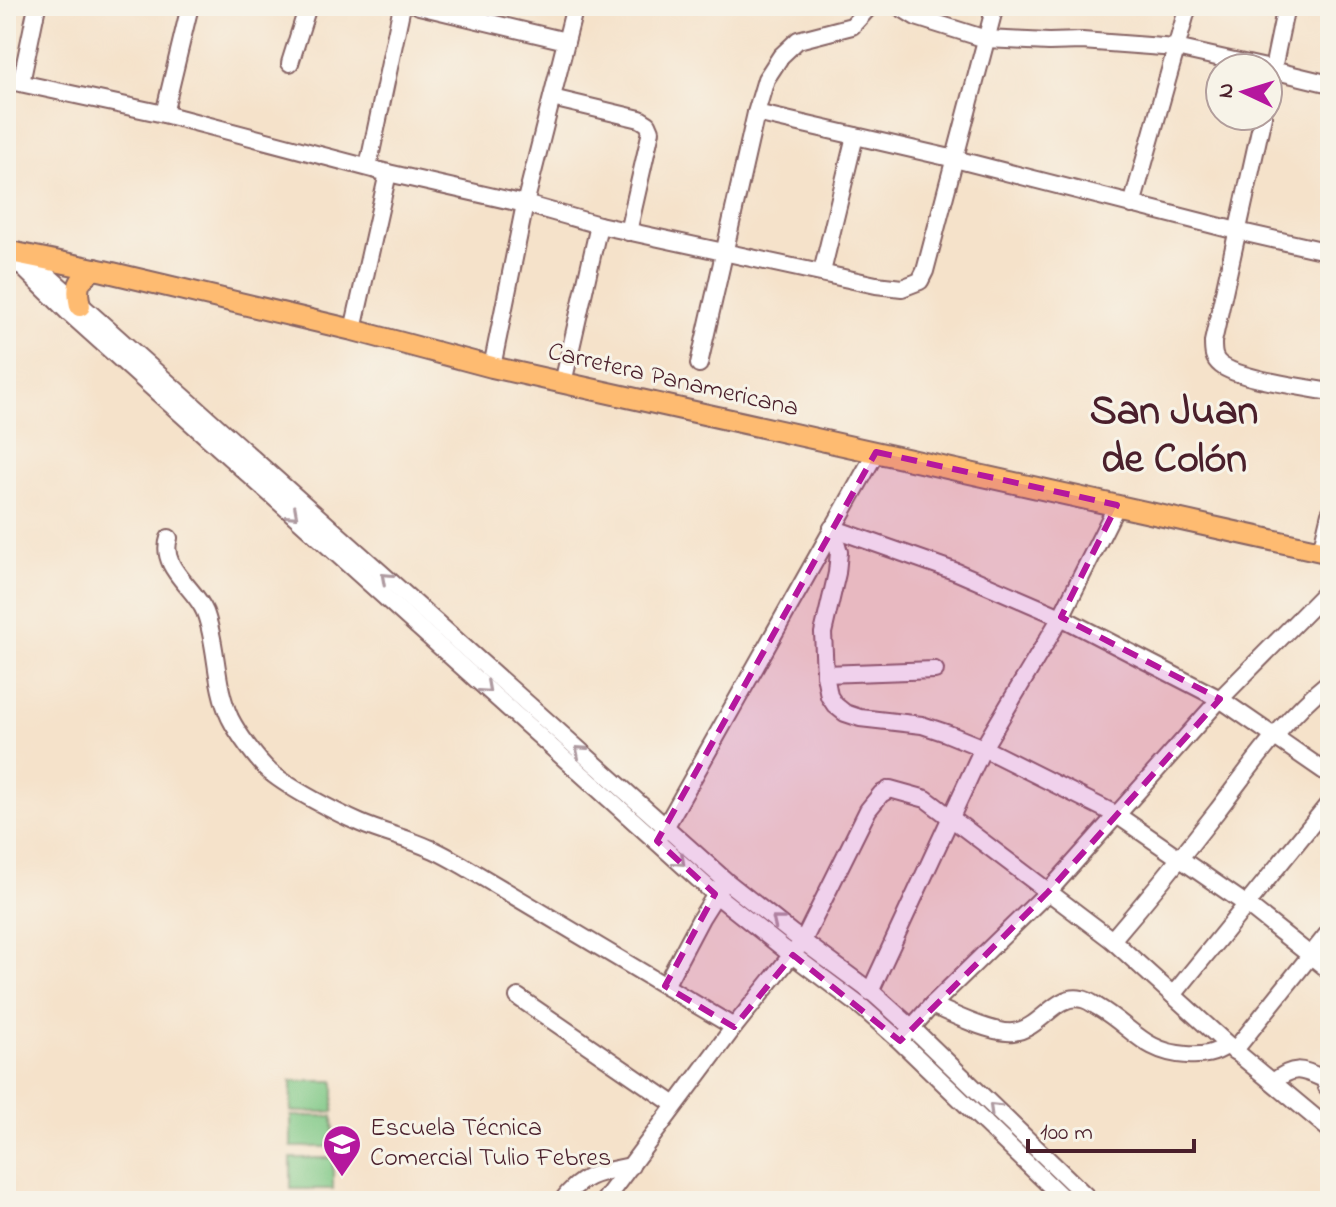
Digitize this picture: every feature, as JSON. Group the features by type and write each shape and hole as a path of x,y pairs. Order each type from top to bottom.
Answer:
{"main road":[{"name":"Carretera Panamericana","path":"12,252 353,330 492,367 1326,552"},
{"path":"80,306 77,292 80,280 95,269"}],"street":[{"path":"37,6 14,82 164,114 628,232 902,288 920,281 925,271 995,6"},
{"path":"164,114 190,6"},
{"path":"290,63 308,6"},
{"path":"368,167 402,6"},
{"path":"419,6 566,41"},
{"path":"492,367 525,204 575,6"},
{"path":"699,364 766,79 781,56 798,40 852,26 870,6"},
{"path":"898,6 916,17 986,39 1082,41 1176,48 1204,54"},
{"path":"1132,205 1188,6"},
{"path":"1274,52 1286,6"},
{"path":"1284,73 1330,84"},
{"path":"552,98 640,119 648,124 651,131 628,232"},
{"path":"756,113 1330,252"},
{"path":"1259,132 1213,342 1213,355 1219,364 1236,373 1330,392"},
{"path":"822,272 855,136"},
{"path":"353,330 388,173"},
{"path":"563,383 599,225"},
{"path":"12,252 80,306 720,887 798,948 1066,1201"},
{"path":"12,252 80,322 662,834"},
{"path":"662,834 876,452"},
{"path":"870,992 983,748 1061,617 1117,505"},
{"path":"1326,552 1330,513"},
{"path":"832,528 957,572 1061,617 1220,699 1330,775"},
{"path":"832,528 839,552 823,633 825,674 829,696 835,705 845,713 860,718 922,725 983,748 1117,815 1247,905 1330,971"},
{"path":"169,538 169,559 203,607 211,630 220,685 231,719 249,748 269,771 360,823 431,848 734,1027"},
{"path":"900,1041 932,1005 1048,892 1220,699 1330,588"},
{"path":"825,674 935,670"},
{"path":"1112,940 1275,735 1330,681"},
{"path":"604,1201 734,1027 798,948 868,810 881,794 890,789 926,799 1112,940 1231,1048 1330,1130"},
{"path":"1173,995 1330,802"},
{"path":"665,986 720,887"},
{"path":"932,1005 957,1017 1013,1032 1031,1027 1065,1001 1081,999 1116,1017 1144,1042 1162,1051 1204,1056 1231,1048 1330,931"},
{"path":"798,948 870,992 912,1028 1091,1201"},
{"path":"518,997 675,1105"},
{"path":"1273,1082 1287,1070 1304,1070 1328,1080"},
{"path":"562,1201 584,1178 631,1166"}],"highlighted area":[{"path":"876,452 1117,505 1061,617 1220,699 1048,892 900,1041 793,955 734,1027 665,986 715,894 657,841"}],"green space":[{"path":"291,1081 334,1081 334,1112 291,1112"},
{"path":"291,1116 333,1116 334,1147 291,1147"},
{"path":"291,1158 333,1158 333,1189 291,1189"}],"place":[{"name":"Escuela Técnica Comercial Tulio Febres","path":"342,1178"}],"district":[{"name":"San Juan de Colón","path":"1174,436"}]}
